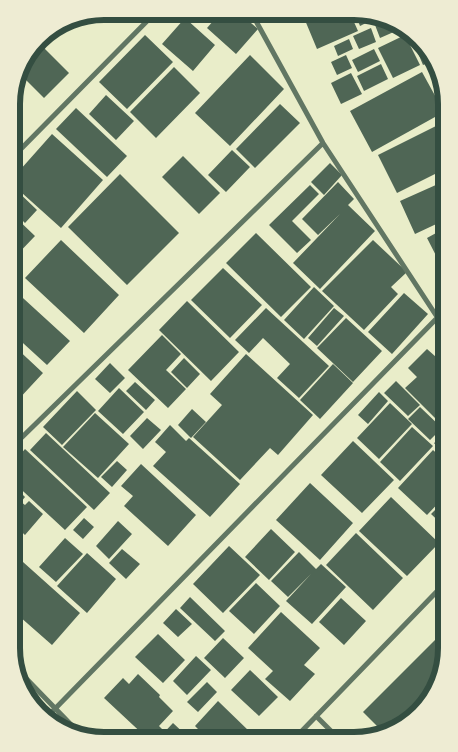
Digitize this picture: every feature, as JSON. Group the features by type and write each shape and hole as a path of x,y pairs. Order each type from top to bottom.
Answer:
{"street":[{"path":"20,150 148,20"},
{"path":"51,713 438,317 323,143 255,20"},
{"path":"20,438 323,143"},
{"path":"301,732 438,589"},
{"path":"25,677 73,726"},
{"path":"316,716 332,732"}],"building":[{"path":"183,20 187,20 215,45 193,71 162,44"},
{"path":"214,20 247,20 258,29 236,54 207,28"},
{"path":"305,20 353,20 358,31 317,49"},
{"path":"358,20 369,22 360,26"},
{"path":"378,24 396,31 380,38 375,25"},
{"path":"371,28 376,42 359,49 353,36"},
{"path":"145,35 173,62 127,109 99,82"},
{"path":"403,36 407,38 420,65 393,78 378,48"},
{"path":"349,39 353,49 338,56 334,46"},
{"path":"415,45 428,63 423,65"},
{"path":"42,46 69,73 44,98 24,78 31,62"},
{"path":"374,49 380,61 358,72 352,60"},
{"path":"250,55 284,89 230,146 195,113"},
{"path":"346,55 352,68 337,75 331,62"},
{"path":"381,64 388,79 364,91 357,76"},
{"path":"174,67 200,93 156,138 130,112"},
{"path":"422,72 438,104 438,115 372,152 350,111"},
{"path":"351,73 362,94 341,104 331,83"},
{"path":"106,95 134,121 116,140 89,114"},
{"path":"280,104 300,123 255,168 236,149"},
{"path":"76,108 127,156 107,177 56,129"},
{"path":"438,125 438,172 397,193 378,155"},
{"path":"52,134 103,180 61,228 20,191 20,170"},
{"path":"232,150 250,167 226,192 208,175"},
{"path":"183,156 220,193 199,214 162,177"},
{"path":"330,163 342,175 324,195 311,182"},
{"path":"120,174 179,233 127,285 68,227"},
{"path":"338,182 354,199 348,205 375,231 320,289 293,263 340,214 318,235 302,219"},
{"path":"438,184 438,223 415,234 400,201"},
{"path":"310,185 319,194 292,221 311,240 297,253 269,225"},
{"path":"20,194 37,210 25,223 20,218"},
{"path":"20,222 35,236 20,252"},
{"path":"438,232 438,259 427,238"},
{"path":"256,233 311,287 281,317 226,263"},
{"path":"61,240 119,295 84,333 25,278"},
{"path":"373,240 407,272 391,287 398,294 364,330 322,291"},
{"path":"223,268 262,305 230,338 191,300"},
{"path":"314,287 334,306 304,339 284,320"},
{"path":"404,293 428,314 392,354 368,332"},
{"path":"20,295 70,341 47,365 20,340"},
{"path":"187,301 239,352 211,381 159,330"},
{"path":"266,308 329,366 299,398 277,378 290,364 263,338 249,353 235,340"},
{"path":"334,308 344,316 317,346 308,338"},
{"path":"346,318 382,351 353,382 317,348"},
{"path":"162,335 181,354 166,370 186,389 168,408 128,370"},
{"path":"427,349 436,357 438,355 438,421 405,388 417,377 408,368"},
{"path":"20,351 43,373 20,398"},
{"path":"246,354 313,415 278,455 270,448 240,480 193,437 222,405 210,394"},
{"path":"184,358 200,374 187,388 171,372"},
{"path":"110,363 125,378 110,393 95,379"},
{"path":"333,364 353,383 320,419 300,400"},
{"path":"396,381 420,405 408,416 384,393"},
{"path":"135,382 155,400 146,410 126,391"},
{"path":"119,388 144,412 123,434 98,411"},
{"path":"77,391 96,410 62,445 43,427"},
{"path":"379,392 388,401 368,424 358,415"},
{"path":"390,403 412,424 379,459 357,438"},
{"path":"420,407 438,424 438,432 430,440 408,419"},
{"path":"192,409 206,422 191,438 178,425"},
{"path":"95,413 129,444 98,478 63,447"},
{"path":"147,418 161,430 143,449 130,436"},
{"path":"170,425 186,441 189,438 240,484 210,517 153,466 166,452 155,442"},
{"path":"412,427 433,446 400,481 380,462"},
{"path":"46,433 110,493 94,510 30,450"},
{"path":"438,440 438,448 434,443"},
{"path":"353,441 394,480 362,513 321,475"},
{"path":"25,449 87,507 65,530 20,488 20,455"},
{"path":"433,450 438,455 438,503 427,515 398,488"},
{"path":"117,461 127,470 112,487 101,477"},
{"path":"141,464 196,515 168,546 124,506 133,496 121,486"},
{"path":"310,483 353,523 320,560 276,520"},
{"path":"20,492 25,497 21,502 25,505 29,501 43,514 25,535 20,530"},
{"path":"391,497 438,544 407,576 359,531"},
{"path":"438,507 438,521 431,514"},
{"path":"84,518 94,527 83,539 73,530"},
{"path":"118,521 132,534 109,559 96,546"},
{"path":"271,529 295,552 269,580 245,557"},
{"path":"356,533 403,578 373,610 326,565"},
{"path":"65,538 83,554 56,582 39,567"},
{"path":"229,546 260,575 223,613 193,584"},
{"path":"122,549 140,564 126,579 109,563"},
{"path":"299,552 316,569 321,564 346,587 312,624 286,601 311,574 288,597 271,581"},
{"path":"87,553 116,579 87,613 57,586"},
{"path":"23,562 80,613 52,645 20,617 20,565"},
{"path":"256,583 280,606 254,634 229,611"},
{"path":"190,597 225,631 215,641 180,608"},
{"path":"341,598 366,621 344,645 319,622"},
{"path":"176,609 192,624 178,637 163,623"},
{"path":"281,612 320,648 304,665 315,674 290,701 265,679 273,671 248,648"},
{"path":"158,634 185,660 163,683 135,657"},
{"path":"438,637 438,654 434,675 417,704 396,721 379,728 363,712"},
{"path":"223,638 244,658 225,678 204,658"},
{"path":"196,656 211,670 187,695 173,681"},
{"path":"250,670 278,697 259,716 231,690"},
{"path":"138,674 160,695 159,697 173,711 159,726 163,730 161,732 140,732 104,698 123,678 129,684"},
{"path":"207,682 217,692 198,712 187,702"},
{"path":"218,701 250,732 201,732 195,726"},
{"path":"173,723 183,732 165,732"}]}
